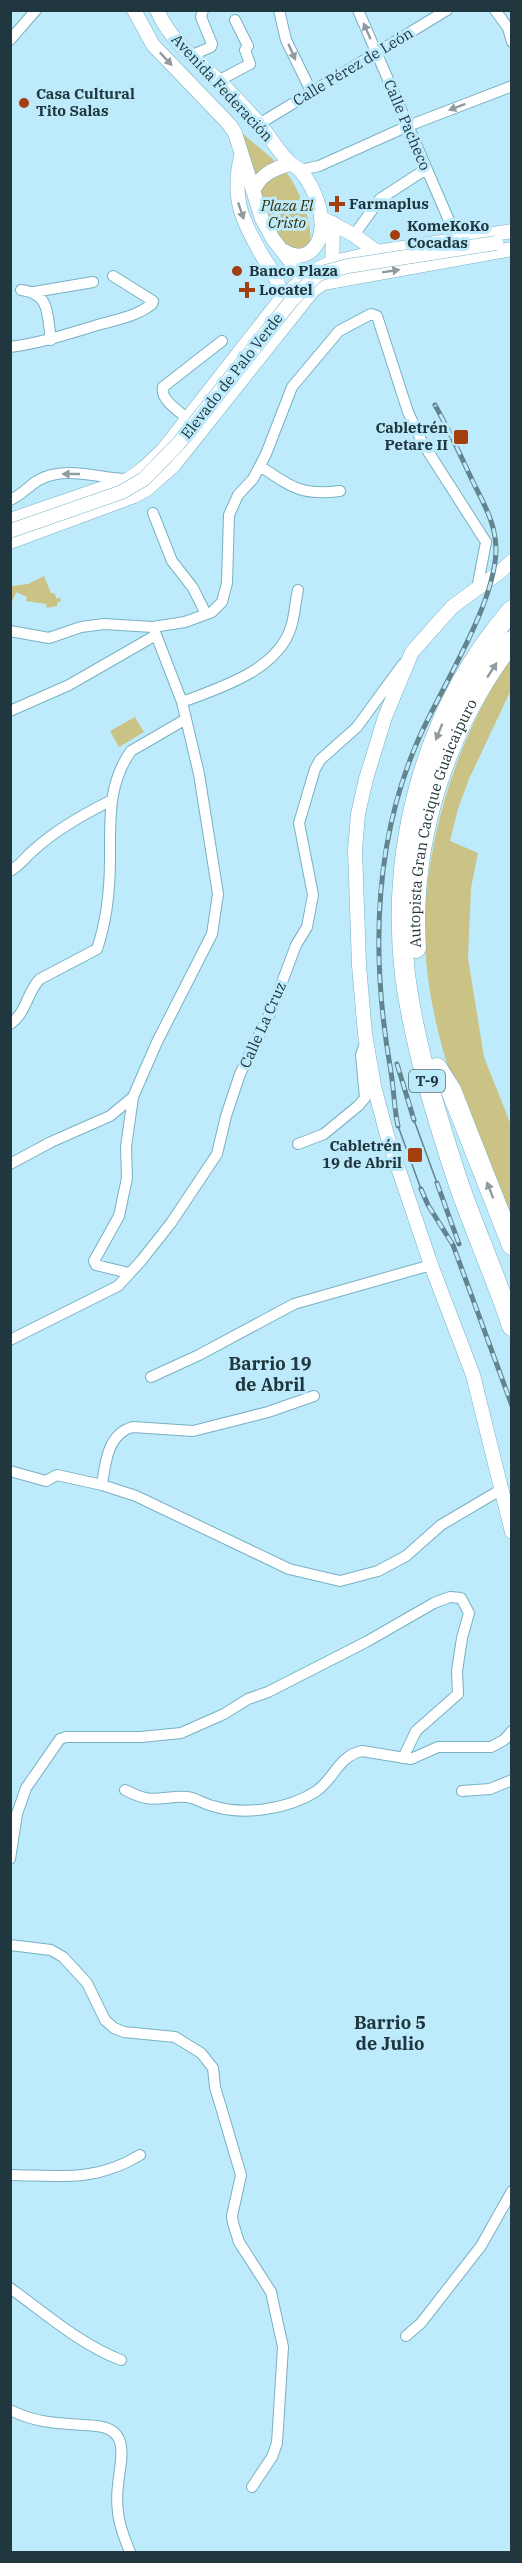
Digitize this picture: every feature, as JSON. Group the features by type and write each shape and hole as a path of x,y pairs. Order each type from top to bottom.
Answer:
{"highway":[{"name":"Autopista Gran Cacique Guaicaipuro","path":"512,610 488,639 462,680 429,756 409,836 401,904 405,975 421,1058 456,1174 512,1326"},
{"name":"Autopista Gran Cacique Guaicaipuro","path":"512,641 480,689 444,762 425,832 417,891 415,935 421,1004 437,1068 463,1163 512,1293"},
{"path":"437,1068 451,1090 512,1245"}],"street":[{"path":"10,40 36,10"},
{"name":"Avenida Federación","path":"134,10 153,45 235,133 253,191"},
{"name":"Avenida Federación","path":"157,10 170,33 190,56 218,81 259,124 295,167"},
{"path":"190,56 211,47 212,44 201,17 203,10"},
{"path":"279,10 286,40 311,91"},
{"name":"Calle Pacheco","path":"358,10 457,239"},
{"name":"Calle Pérez de León","path":"259,124 447,10"},
{"path":"495,10 510,27 512,42"},
{"path":"218,81 250,64 245,50 248,46 235,20"},
{"path":"313,290 273,239 262,219 253,191 263,176 273,168 319,166 408,126 512,86"},
{"path":"242,154 236,177 239,210 279,283 281,299"},
{"path":"295,167 328,220 333,280"},
{"path":"354,235 380,200 426,169"},
{"path":"328,220 377,252"},
{"path":"284,251 296,256 312,251 328,220"},
{"path":"10,520 129,479 144,468 163,450 281,299 303,278 319,267 377,252 512,232"},
{"name":"Elevado de Palo Verde","path":"10,531 122,492 144,479 179,443 291,300 318,274 348,266 496,243 512,232"},
{"name":"Elevado de Palo Verde","path":"496,243 512,249"},
{"path":"10,542 134,496 162,477 313,290 333,280 512,249"},
{"path":"10,347 51,340 137,313 152,304 153,301 113,276"},
{"path":"21,290 34,292 93,282"},
{"path":"34,292 45,304 51,340"},
{"path":"10,711 69,685 154,631 206,614 222,602 226,590 228,516 238,495 253,479 260,466 292,387 339,331 375,314 389,349 408,412 422,442 486,542 477,589"},
{"path":"188,419 164,397 163,387 222,341"},
{"path":"260,466 297,490 326,493 340,491"},
{"path":"10,500 38,481 54,475 72,472 129,479"},
{"path":"153,513 172,561 193,588 206,614"},
{"path":"512,561 441,618 412,652 385,717 358,814 356,878 359,965 366,1040 374,1086 387,1135 431,1265 470,1365 512,1532"},
{"path":"182,702 220,688 277,654 291,629 298,590"},
{"path":"10,631 50,638 81,627 104,624 154,631"},
{"path":"129,1273 96,1266 94,1261 119,1216 127,1178 126,1147 133,1097 157,1042 212,934 218,894 199,774 182,702 154,631"},
{"name":"Calle La Cruz","path":"10,1340 118,1286 171,1223 218,1154 226,1116 240,1074 272,1009 296,945 307,927 313,895 299,823 315,769 320,760 357,727 412,652"},
{"path":"10,1024 23,1012 35,984 40,979 97,949 103,931 109,890 110,801 125,759 131,751 186,719"},
{"path":"10,871 35,848 68,824 110,801"},
{"path":"298,1144 324,1134 358,1107 364,1098 361,1055 366,1040"},
{"path":"10,1164 51,1142 110,1116 133,1097"},
{"path":"151,1377 199,1355 294,1304 431,1265"},
{"path":"102,1485 108,1452 119,1433 126,1429 133,1427 193,1431 268,1412 314,1396"},
{"path":"10,1471 46,1481 57,1475 102,1485 136,1496 289,1569 340,1581 371,1574 406,1556 441,1525 502,1489"},
{"path":"10,1859 17,1814 26,1788 60,1739 66,1737 141,1737 182,1733 366,1642 434,1603 450,1597 460,1598 469,1613 457,1671 458,1694 416,1731 404,1758"},
{"path":"124,1790 147,1799 192,1797 213,1807 251,1811 284,1804 312,1794 347,1756 355,1752 362,1751 411,1759 438,1747 491,1747 504,1740 512,1731"},
{"path":"462,1791 490,1789 512,1780"},
{"path":"10,1945 51,1950 63,1957 87,1983 105,2020 114,2028 124,2032 175,2037 201,2054 213,2068 215,2087 241,2175 232,2216 233,2223 239,2242 271,2292 283,2347 277,2443 272,2457 252,2487"},
{"path":"10,2175 61,2177 105,2172 140,2155"},
{"path":"406,2336 421,2324 481,2246 512,2191"},
{"path":"10,2288 108,2355 121,2360"},
{"path":"10,2410 60,2426 97,2426 108,2429 119,2440 123,2452 118,2485 118,2514 129,2553"}],"green space":[{"name":"Plaza El Cristo","path":"241,132 279,165 293,183 309,223 308,250 285,248 260,192"},
{"path":"44,576 51,593 54,593 57,599 60,597 61,601 57,603 57,606 47,608 46,604 26,601 27,597 16,592 12,602 11,586 28,584"},
{"path":"511,658 511,690 469,779 450,841 478,853 471,888 468,958 484,1057 511,1125 511,1229 465,1118 439,1034 427,966 425,915 433,848 451,780 477,716"},
{"path":"135,717 144,732 119,747 110,731"}],"tram line":[{"path":"414,1120 437,1183"},
{"path":"398,1126 421,1189"}],"railway":[{"path":"398,1126 380,987 380,902 384,860 403,778 419,738 477,620 487,595 496,550 489,515 435,405"},
{"path":"397,1064 414,1120"},
{"path":"437,1183 459,1244"},
{"path":"421,1189 428,1205 453,1245 512,1406"}],"place":[{"name":"Casa Cultural Tito Salas","path":"24,103"},
{"name":"Farmaplus","path":"337,204"},
{"name":"KomeKoKo Cocadas","path":"395,235"},
{"name":"Banco Plaza","path":"237,271"},
{"name":"Locatel","path":"247,290"},
{"name":"Cabletrén Petare II","path":"461,437"},
{"name":"Cabletrén 19 de Abril","path":"415,1155"}],"district":[{"name":"Barrio 19 de Abril","path":"270,1374"},
{"name":"Barrio 5 de Julio","path":"390,2033"}]}
